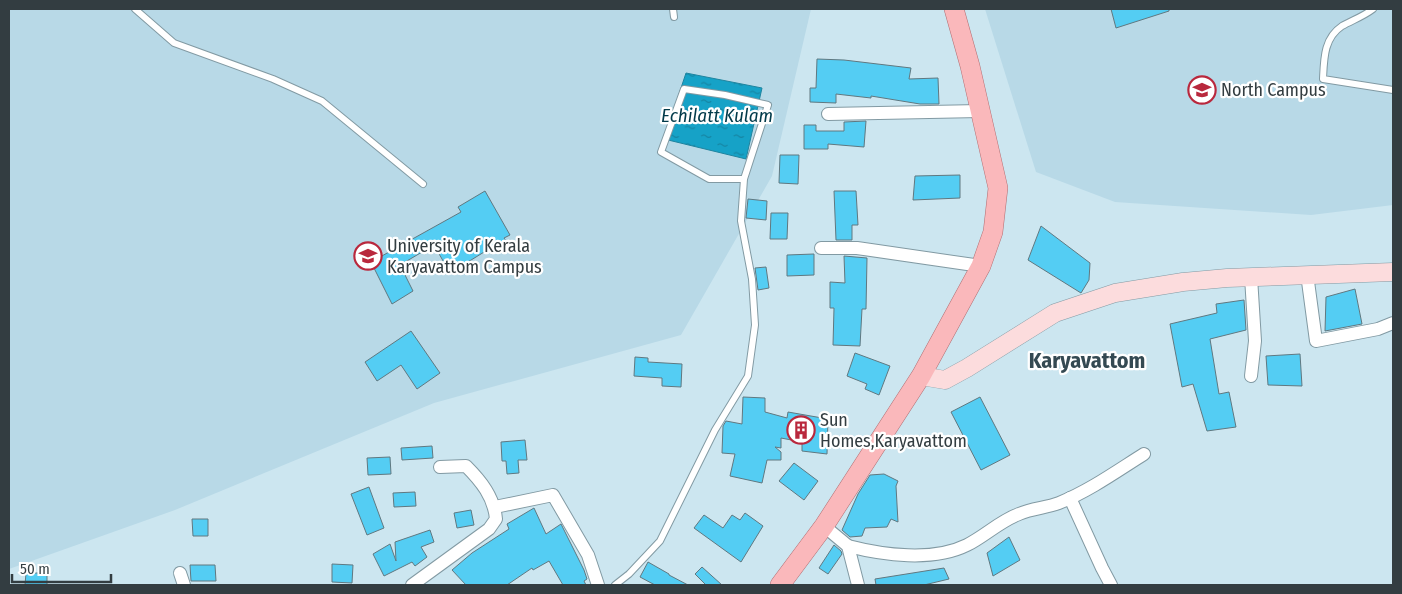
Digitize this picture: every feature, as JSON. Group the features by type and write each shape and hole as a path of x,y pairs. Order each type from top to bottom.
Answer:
{"main road":[{"path":"780,585 824,526 922,376 981,266 993,232 998,188 970,66 954,9"},
{"path":"922,376 945,380 1055,313 1115,293 1182,282 1307,274 1393,272"}],"street":[{"path":"828,114 980,111"},
{"path":"821,248 857,248 981,266"},
{"path":"1307,274 1316,341 1378,329 1393,323"},
{"path":"1251,376 1255,341 1252,277"},
{"path":"824,526 848,546 874,553 946,554 965,546 1018,514 1038,507 1056,504 1070,498 1144,454"},
{"path":"412,585 489,528 496,519 495,507 479,479 466,466 440,467"},
{"path":"495,507 554,495 588,555 598,585"},
{"path":"1070,498 1111,585"},
{"path":"848,546 858,585"},
{"path":"180,573 184,585"}],"lane":[{"path":"135,9 174,43 273,79 322,101 423,184"},
{"path":"673,9 674,17"},
{"path":"1374,9 1342,26 1331,36 1324,55 1323,79 1393,90"},
{"path":"615,585 660,541 715,430 748,376 755,325 752,279 741,221 744,179 768,105 726,95 684,89 661,152 709,179 744,179"}],"shaded area":[{"name":"University of Kerala Karyavattom Campus","path":"9,9 811,9 772,176 681,335 434,403 175,510 9,569"},
{"name":"North Campus","path":"985,9 1393,9 1393,205 1311,215 1115,202 1036,172"}],"water":[{"name":"Echilatt Kulam","path":"686,73 762,88 746,159 664,139"}],"building":[{"path":"1111,9 1169,9 1169,11 1116,28"},
{"path":"817,59 844,60 911,68 909,79 938,78 939,104 920,104 871,96 871,98 836,94 836,103 810,102 810,88 816,88"},
{"path":"866,121 864,147 828,144 828,149 804,149 804,125 816,125 816,131 844,131 844,122"},
{"path":"780,155 799,155 798,184 779,183"},
{"path":"960,175 960,198 913,200 915,176"},
{"path":"485,191 510,235 504,238 508,244 491,254 489,249 450,273 434,245 400,265 413,291 392,304 371,262 461,212 458,207"},
{"path":"834,191 856,191 858,225 852,225 852,240 836,240"},
{"path":"748,199 767,201 766,220 746,218"},
{"path":"771,213 788,213 787,239 770,239"},
{"path":"1041,226 1090,263 1089,280 1081,293 1028,260"},
{"path":"814,254 814,275 787,276 787,255"},
{"path":"844,256 867,258 866,309 862,309 860,346 833,345 834,308 830,308 830,282 845,283"},
{"path":"766,267 769,288 758,290 755,268"},
{"path":"1355,289 1362,324 1325,331 1326,297"},
{"path":"1244,300 1246,330 1210,339 1219,394 1229,392 1236,427 1207,431 1193,384 1182,387 1170,324 1217,313 1216,304"},
{"path":"411,331 440,373 417,389 401,365 377,381 365,362"},
{"path":"855,353 890,366 879,395 865,389 867,384 847,376"},
{"path":"1300,354 1302,386 1268,385 1266,356"},
{"path":"635,357 648,358 648,362 682,364 681,387 662,386 662,378 634,376"},
{"path":"743,397 765,398 765,412 787,418 788,412 828,419 827,454 802,451 802,442 781,438 781,448 775,447 781,452 781,460 767,460 762,483 730,476 735,454 722,453 723,426 726,421 742,424"},
{"path":"980,397 1010,455 981,470 951,412"},
{"path":"525,440 527,460 518,460 519,473 507,474 506,461 502,461 501,442"},
{"path":"432,446 433,458 402,460 401,448"},
{"path":"390,457 391,474 368,475 367,458"},
{"path":"794,463 818,481 804,500 779,481"},
{"path":"884,474 898,481 896,486 898,522 891,519 887,527 865,528 862,536 850,537 842,530 858,494 870,475"},
{"path":"369,487 384,528 367,535 351,494"},
{"path":"415,492 416,506 394,507 393,493"},
{"path":"534,508 546,534 561,524 584,570 587,579 584,581 586,585 563,585 549,561 533,570 532,568 507,585 466,585 452,570 472,553 509,529 507,524"},
{"path":"471,510 474,525 457,528 454,513"},
{"path":"745,513 763,526 741,562 694,528 704,515 723,528 732,515 740,520"},
{"path":"192,519 208,519 208,536 193,536"},
{"path":"430,530 434,542 421,547 427,557 415,566 412,562 384,576 373,554 390,544 396,561 395,542"},
{"path":"1009,537 1020,560 993,576 987,553"},
{"path":"834,545 842,554 828,574 819,568"},
{"path":"648,562 688,585 655,585 640,577"},
{"path":"332,564 353,565 352,583 332,582"},
{"path":"190,565 215,565 216,581 191,581"},
{"path":"702,567 722,585 706,585 695,574"},
{"path":"944,568 949,579 924,585 876,585 875,579"},
{"path":"26,573 47,573 47,585 25,585"}],"place":[{"name":"North Campus","path":"1202,90"},
{"name":"University of Kerala Karyavattom Campus","path":"368,256"},
{"name":"Sun Homes,Karyavattom","path":"801,430"}],"district":[{"name":"Karyavattom","path":"1087,360"}]}
